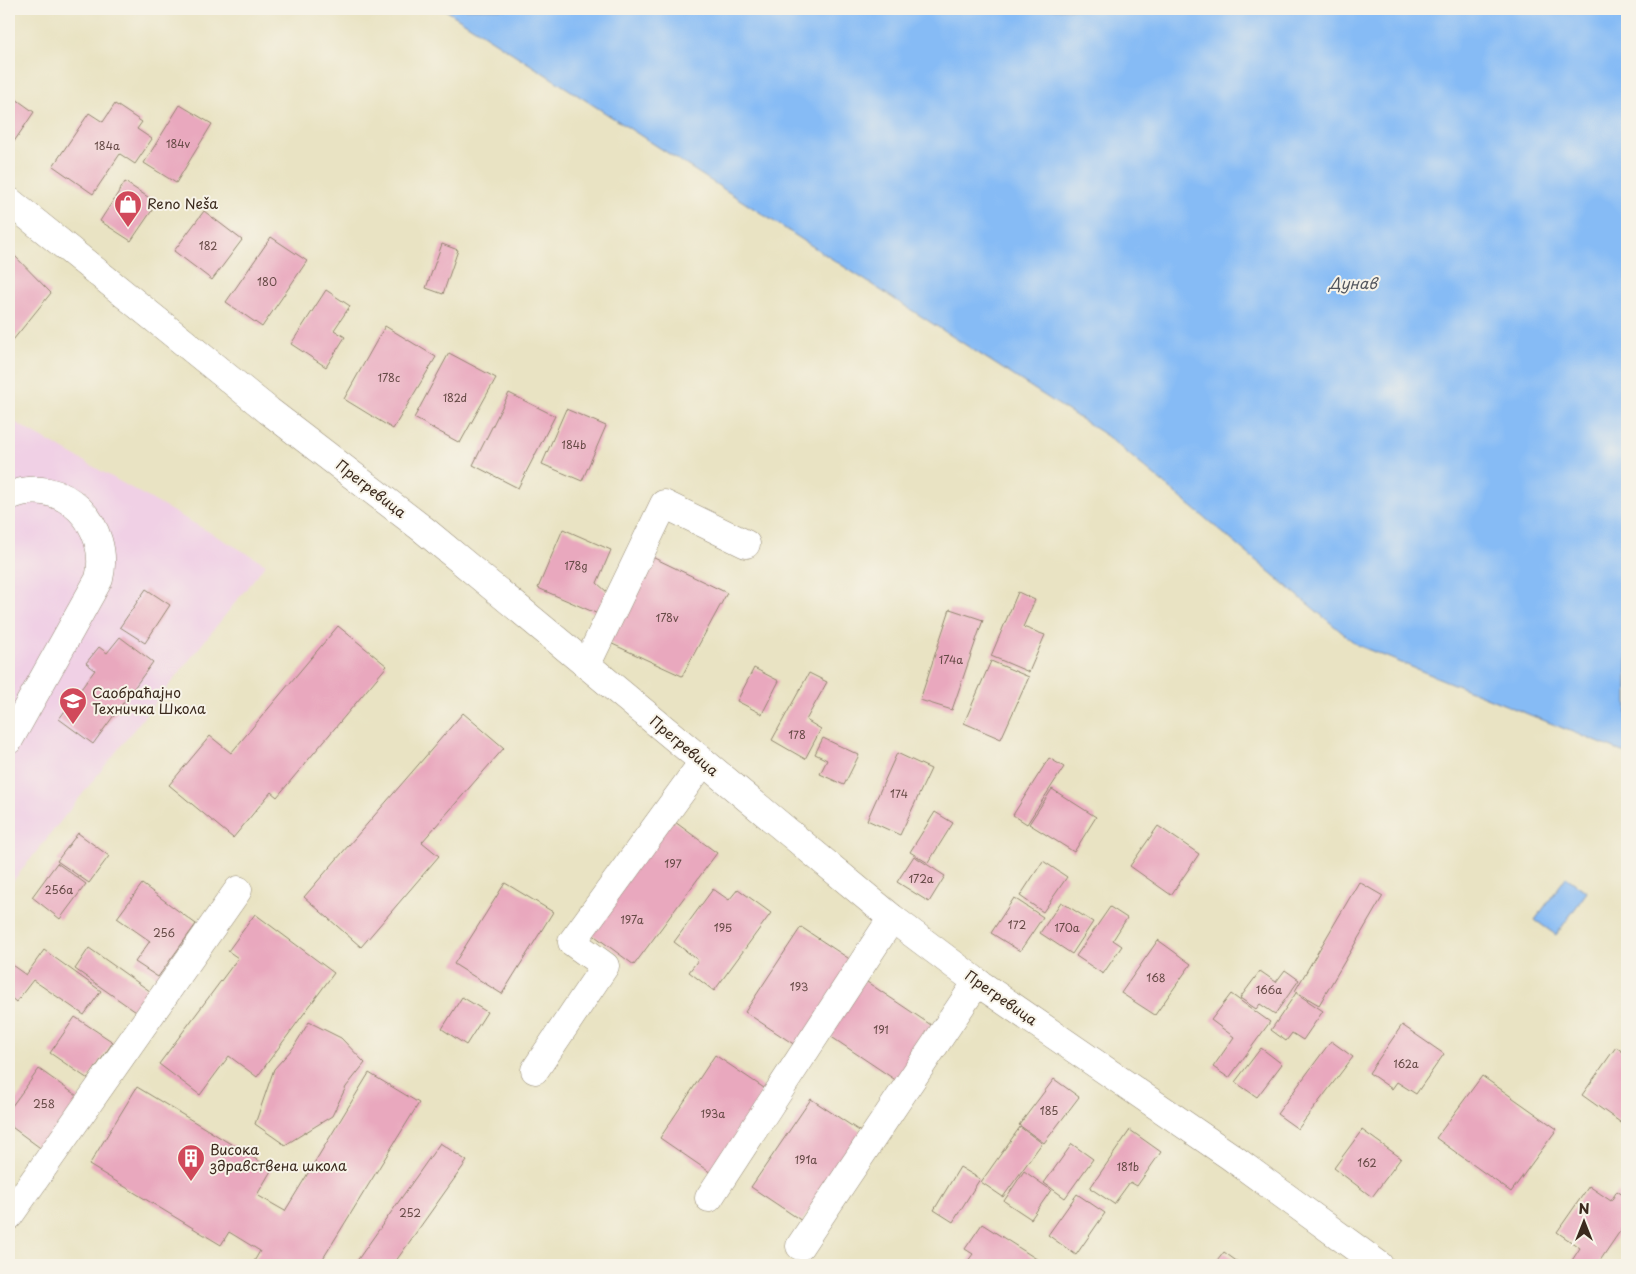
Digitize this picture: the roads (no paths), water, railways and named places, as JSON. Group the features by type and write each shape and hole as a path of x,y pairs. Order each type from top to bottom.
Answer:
{"street":[{"name":"Прегревица","path":"9,201 269,411 424,530 892,918 977,982 1230,1156 1379,1265"},
{"path":"9,496 16,493 38,491 56,495 70,502 85,513 97,532 103,563 99,579 9,740"},
{"path":"587,664 664,504 746,544"},
{"path":"535,1070 605,966 572,942 703,762"},
{"path":"9,1216 238,890"},
{"path":"709,1198 892,918"},
{"path":"800,1246 977,982"}],"water":[{"name":"Дунав","path":"444,9 1627,9 1627,754 1357,645 1107,436"},
{"path":"1566,877 1587,892 1556,935 1535,920"}],"place":[{"name":"Reno Neša","path":"128,228"},
{"name":"Саобраћајно Техничка Школа","path":"73,725"},
{"name":"Висока здравствена школа","path":"191,1182"}]}
